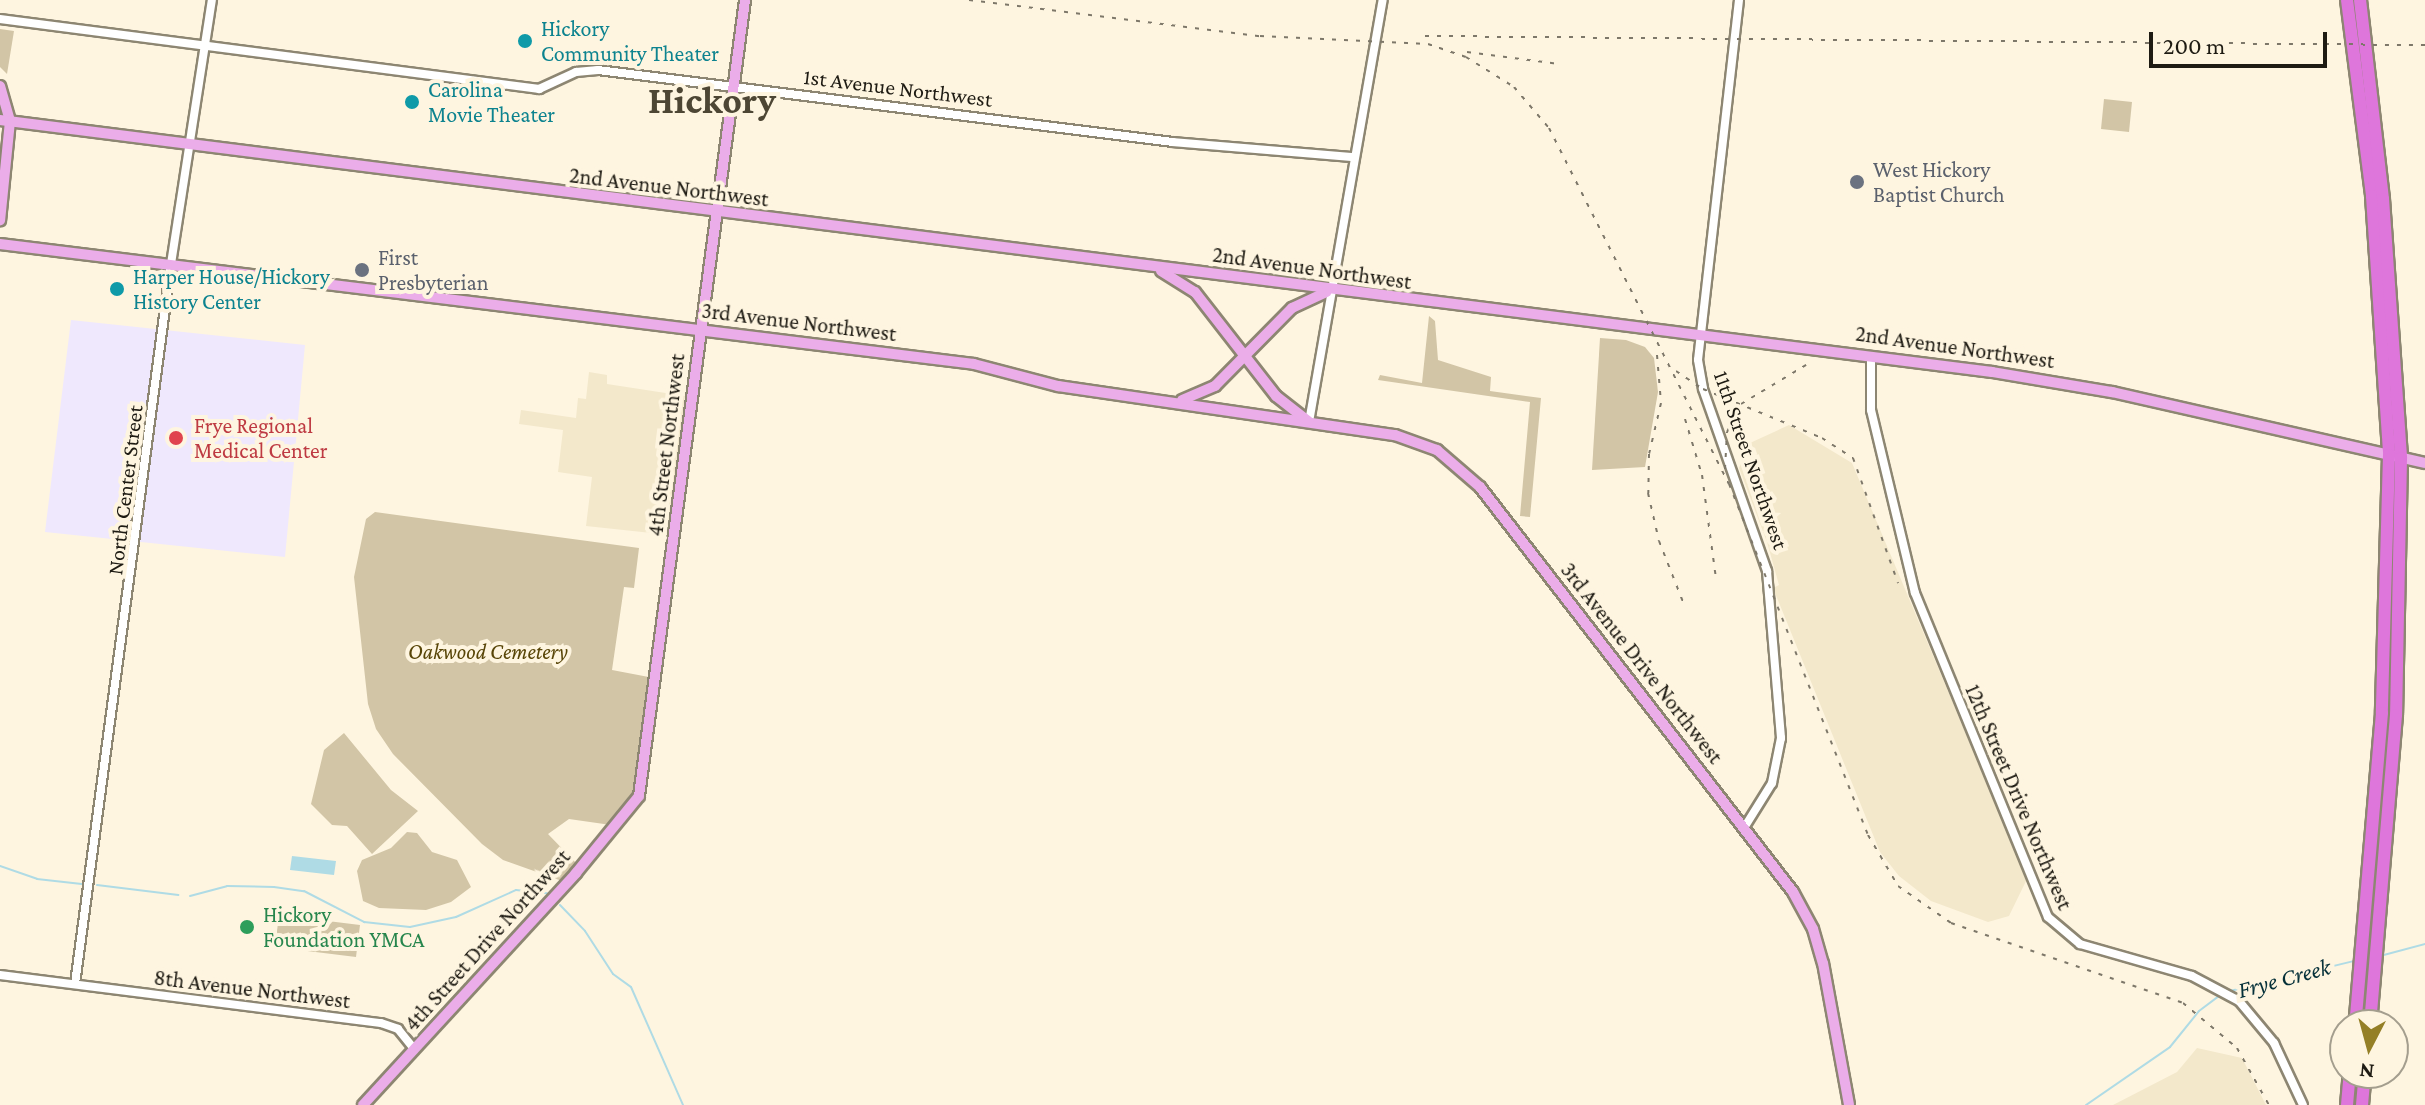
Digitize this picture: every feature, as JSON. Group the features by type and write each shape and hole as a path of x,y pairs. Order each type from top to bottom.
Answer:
{"highway":[{"path":"2347,0 2372,196 2395,456 2382,713 2356,1009"},
{"path":"2360,0 2383,199 2395,456 2396,715 2371,1009"}],"main road":[{"name":"4th Street Northwest","path":"637,800 648,746 714,212 745,0"},
{"path":"0,86 5,120 0,221"},
{"name":"2nd Avenue Northwest","path":"5,120 1153,269 1700,334 2082,385 2425,463"},
{"name":"3rd Avenue Northwest","path":"0,244 987,366 1051,384 1309,422 1418,443"},
{"path":"1153,269 1195,292 1276,396 1309,422"},
{"path":"1168,401 1205,393 1292,308 1330,291"},
{"name":"3rd Avenue Drive Northwest","path":"1418,443 1450,458 1480,487 1793,892 1813,929 1849,1105"},
{"name":"4th Street Drive Northwest","path":"363,1105 637,800"}],"street":[{"name":"North Center Street","path":"75,984 171,264 212,0"},
{"path":"1309,422 1371,48 1383,0"},
{"name":"11th Street Northwest","path":"1739,0 1700,334 1703,389 1763,552 1781,726 1772,783 1744,828"},
{"name":"1st Avenue Northwest","path":"0,19 539,89 591,70 1353,157"},
{"path":"1315,154 1343,162 1349,177"},
{"name":"12th Street Drive Northwest","path":"1871,356 1869,400 1924,620 2048,917 2080,944 2221,989 2234,997 2274,1043 2303,1105"},
{"name":"8th Avenue Northwest","path":"0,975 388,1024 414,1049"}],"shaded area":[{"name":"Frye Regional Medical Center","path":"71,320 305,345 285,557 45,532"},
{"path":"589,372 607,375 607,384 685,396 670,535 586,526 592,477 558,472 563,430 519,424 521,410 576,418 578,398 586,399"},
{"path":"1789,425 1852,463 2027,879 2009,916 1988,922 1931,901 1899,876 1880,852 1773,588 1779,585 1767,542 1739,468 1750,443"},
{"path":"2197,1048 2242,1058 2266,1105 2113,1105 2177,1072"}],"green space":[{"path":"0,29 14,31 7,74 0,67"},
{"path":"2104,99 2132,102 2129,132 2101,129"},
{"path":"1429,316 1435,321 1438,360 1491,377 1490,391 1541,398 1530,517 1520,516 1530,402 1378,380 1380,375 1422,383"},
{"path":"1600,338 1626,340 1645,347 1654,358 1658,392 1645,467 1592,470"},
{"name":"Oakwood Cemetery","path":"375,512 639,548 634,588 624,587 612,670 654,678 636,788 611,825 569,819 548,834 577,864 562,881 503,860 482,844 393,754 376,729 368,704 354,577 366,519"},
{"path":"344,733 391,790 418,811 372,854 347,826 332,825 311,804 324,750"},
{"path":"407,832 417,833 432,852 457,860 471,887 451,902 426,910 379,908 363,901 357,871 362,860 391,848"},
{"path":"279,915 360,925 356,957 275,947"}],"water":[{"path":"292,856 336,861 334,875 290,870"}],"waterway":[{"path":"0,866 37,879 82,884"},
{"path":"97,885 178,895"},
{"path":"190,896 227,886 304,891 364,922 410,927 456,917 516,890 547,893"},
{"path":"560,905 585,931 613,974 631,987 683,1105"},
{"name":"Frye Creek","path":"2380,956 2425,944"},
{"name":"Frye Creek","path":"2230,991 2354,961"},
{"name":"Frye Creek","path":"2086,1105 2170,1047 2199,1011 2220,995"}],"railway":[{"path":"969,0 1260,36 1428,44 1466,57 1514,87 1549,128 1729,484 1868,835 1898,886 1951,923 2183,1003 2237,1048 2269,1105"},
{"path":"1425,36 2425,45"},
{"path":"1467,52 1559,64"},
{"path":"1657,355 1661,403 1649,454 1648,493 1659,541 1683,602"},
{"path":"1725,469 1727,432 1741,404 1806,365"},
{"path":"1676,371 1703,389 1822,438 1853,458 1898,583"},
{"path":"1685,419 1702,475 1716,578"}],"place":[{"name":"Hickory Community Theater","path":"525,41"},
{"name":"Carolina Movie Theater","path":"412,102"},
{"name":"West Hickory Baptist Church","path":"1857,182"},
{"name":"First Presbyterian","path":"362,270"},
{"name":"Harper House/Hickory History Center","path":"117,289"},
{"name":"Frye Regional Medical Center","path":"176,438"},
{"name":"Hickory Foundation YMCA","path":"247,927"}],"district":[{"name":"Hickory","path":"712,101"}]}
